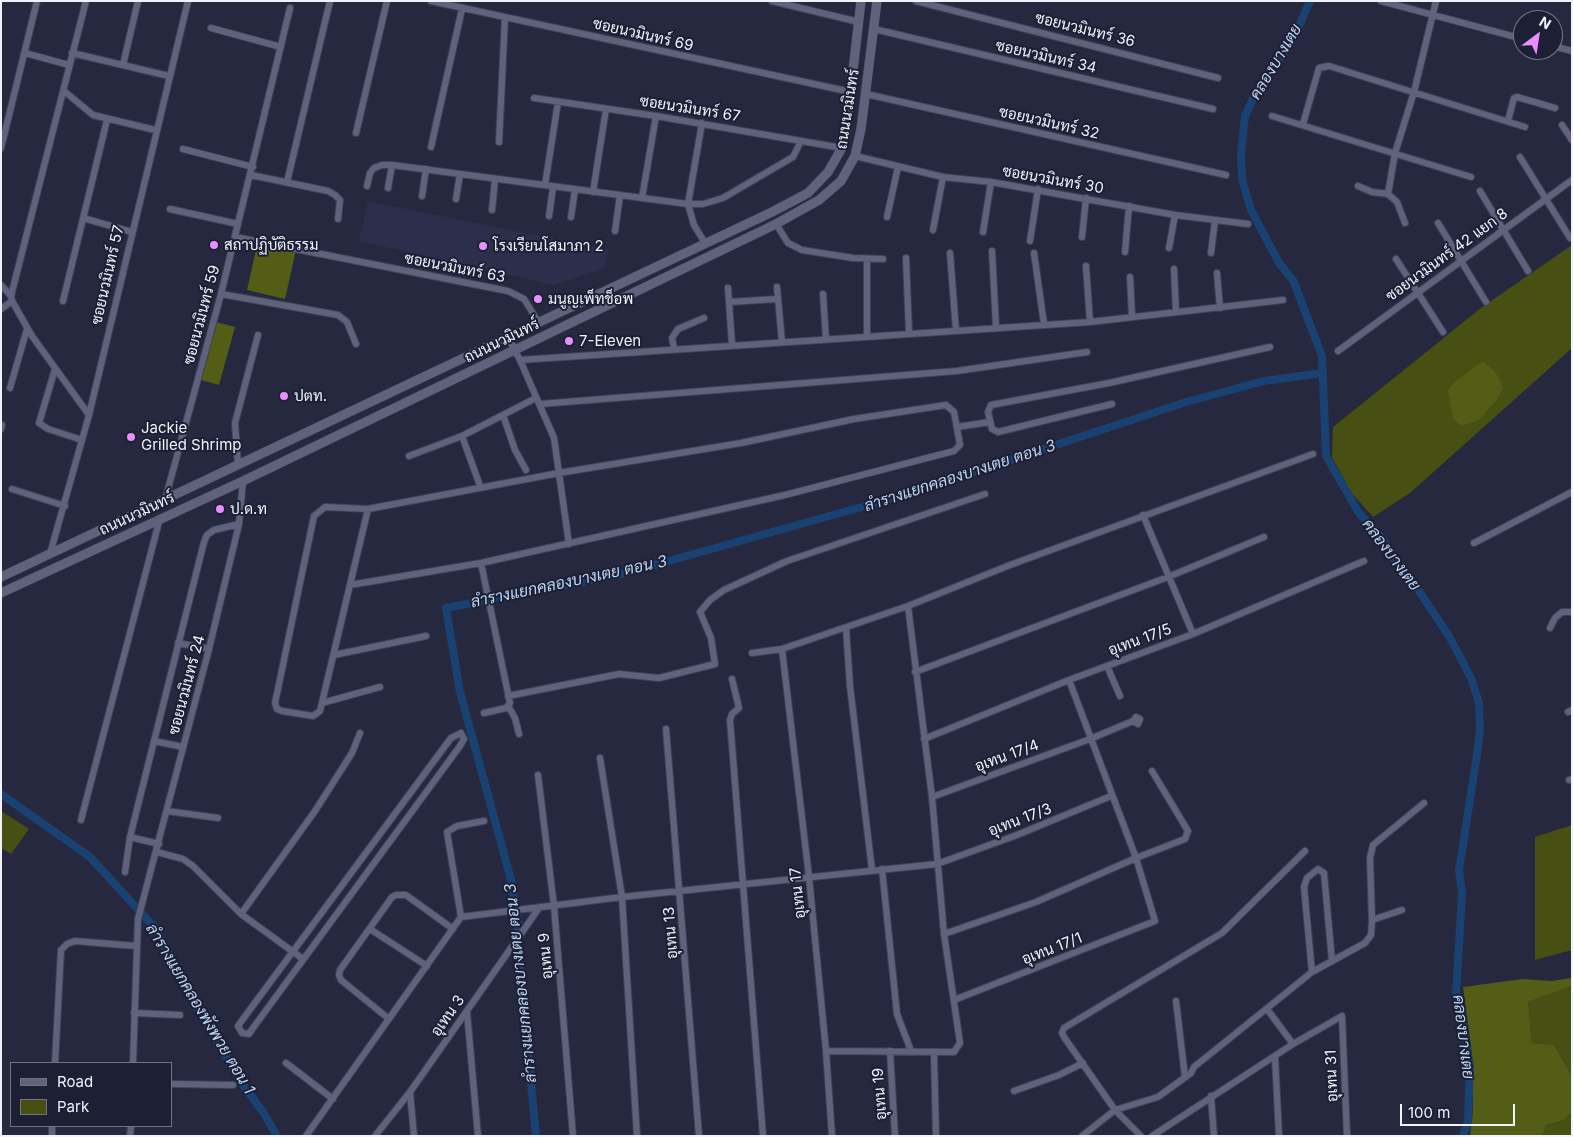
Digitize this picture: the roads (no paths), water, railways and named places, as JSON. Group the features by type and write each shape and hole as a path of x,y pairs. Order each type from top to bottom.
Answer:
{"main road":[{"name":"ถนนนวมินทร์","path":"1,577 538,323 808,192 828,172 842,148 851,92 861,1"},
{"name":"ถนนนวมินทร์","path":"1,593 243,481 810,206 830,192 841,181 855,156 866,94 877,1"},
{"path":"238,465 243,481"}],"street":[{"path":"1,148 37,1"},
{"path":"1,309 11,298 86,1"},
{"path":"123,66 138,1"},
{"name":"ซอยนวมินทร์ 57","path":"50,554 82,440 155,130 188,1"},
{"path":"287,182 330,1"},
{"path":"356,133 386,1"},
{"name":"ซอยนวมินทร์ 69","path":"431,1 851,92"},
{"path":"772,1 859,22"},
{"name":"ซอยนวมินทร์ 36","path":"916,1 1218,78"},
{"path":"1382,1 1513,36"},
{"path":"1388,194 1395,152 1414,92 1436,1"},
{"name":"ซอยนวมินทร์ 59","path":"165,500 222,294 290,8"},
{"path":"430,147 462,8"},
{"path":"499,142 505,17"},
{"path":"211,28 281,48"},
{"name":"ซอยนวมินทร์ 34","path":"874,29 1213,109"},
{"path":"25,53 69,65"},
{"path":"72,53 169,76"},
{"path":"1303,124 1320,68 1323,66 1525,127"},
{"path":"64,91 89,113 107,120 155,130"},
{"name":"ซอยนวมินทร์ 32","path":"866,94 1226,175"},
{"path":"1508,121 1514,98 1517,97 1555,108"},
{"name":"ซอยนวมินทร์ 67","path":"534,98 702,123 842,148"},
{"path":"545,186 558,102"},
{"path":"593,192 606,108"},
{"path":"642,198 656,116"},
{"path":"1272,116 1395,152 1471,177"},
{"path":"63,301 107,120"},
{"path":"702,123 688,204 694,225 705,243"},
{"path":"1562,125 1572,140"},
{"path":"367,186 370,174 374,168 382,165 392,165 574,190 688,204 703,204 723,198 793,157 799,150 801,141"},
{"path":"183,149 253,167"},
{"name":"ซอยนวมินทร์ 30","path":"855,156 943,177 1038,189 1175,215 1248,224"},
{"path":"1520,157 1570,238"},
{"path":"388,188 392,165"},
{"path":"887,217 898,167"},
{"path":"422,196 426,169"},
{"path":"456,200 460,174"},
{"path":"251,175 287,182 335,195 340,200 338,219"},
{"path":"933,230 943,177"},
{"path":"492,210 495,179"},
{"name":"ซอยนวมินทร์ 42 แยก 8","path":"1338,351 1572,180"},
{"path":"983,232 992,182"},
{"path":"549,216 553,186"},
{"path":"1358,186 1372,192 1388,194 1397,202 1405,223"},
{"path":"1030,241 1038,189"},
{"path":"572,217 574,190"},
{"path":"1480,191 1528,271"},
{"path":"614,231 620,195"},
{"path":"1082,237 1086,198"},
{"path":"1124,252 1129,206"},
{"path":"170,209 238,224"},
{"path":"1169,248 1175,215"},
{"path":"83,218 132,232"},
{"path":"1211,253 1215,220"},
{"path":"1438,223 1486,302"},
{"path":"776,224 788,243 794,248 867,259 883,259"},
{"name":"ซอยนวมินทร์ 63","path":"235,236 515,293 524,299 538,323"},
{"path":"992,251 996,327"},
{"path":"950,253 956,331"},
{"path":"1034,253 1044,324"},
{"path":"906,258 909,333"},
{"path":"867,259 868,336"},
{"path":"1396,259 1443,332"},
{"path":"1086,266 1090,322"},
{"path":"1174,270 1176,312"},
{"path":"1217,273 1220,308"},
{"path":"1130,277 1132,316"},
{"path":"1,285 11,298 27,329 88,415"},
{"path":"777,287 782,342"},
{"path":"728,288 732,345"},
{"path":"222,294 338,315 347,322 356,344"},
{"path":"823,294 826,339"},
{"path":"729,302 777,299"},
{"path":"520,360 674,348 1090,322 1283,300"},
{"path":"674,348 672,338 678,329 704,318"},
{"path":"10,388 27,329"},
{"path":"238,465 235,423 258,335"},
{"path":"508,337 554,438 569,544"},
{"path":"1112,404 998,432 992,429 988,412 991,405 1109,383 1270,346"},
{"path":"409,456 462,436 503,415 538,401 958,371 1087,352"},
{"path":"55,369 39,423 48,430 82,440"},
{"path":"350,585 480,563 785,495 954,451 960,444 954,412 946,406 854,419 741,443 559,473 368,509 325,507 314,516 275,703 277,709 313,716 320,711 368,509"},
{"path":"503,415 515,450 526,470"},
{"path":"957,427 990,422"},
{"path":"462,436 479,483"},
{"path":"752,652 782,649 846,628 1313,454"},
{"name":"ซอยนวมินทร์ 24","path":"132,1062 136,946 140,915 209,649 239,524 243,481"},
{"path":"12,489 65,506"},
{"path":"1474,543 1572,492"},
{"path":"508,696 619,674 659,678 715,664 711,638 700,612 710,600 724,590 787,561 985,494"},
{"path":"1143,516 1193,634"},
{"path":"81,820 160,518"},
{"path":"125,872 130,837 178,643 207,536 222,527 239,524"},
{"path":"915,672 1168,577 1264,537"},
{"name":"อุเทน 17/5","path":"924,738 1069,680 1193,634 1364,561"},
{"path":"480,563 508,696 508,706 515,718 519,734"},
{"path":"826,1051 954,1052 960,1043 944,934 932,797 908,606"},
{"path":"1550,628 1562,612 1572,612"},
{"path":"846,628 850,686 872,870"},
{"path":"334,655 426,636"},
{"path":"178,643 209,649"},
{"name":"อุเทน 17","path":"782,649 809,878 826,1051 832,1136"},
{"path":"1107,666 1120,696"},
{"path":"732,679 739,708 732,714 730,720 763,1136"},
{"path":"1069,680 1111,796 1136,858"},
{"path":"322,703 380,688"},
{"path":"484,713 508,706"},
{"name":"อุเทน 17/4","path":"932,797 1090,739 1133,721"},
{"name":"อุเทน 13","path":"666,729 699,1136"},
{"path":"241,914 316,812 352,753 360,733"},
{"path":"461,733 464,739 460,746 303,959 249,1034 242,1033 238,1026 292,951 451,738 461,733"},
{"path":"154,741 183,747"},
{"path":"600,758 622,896 637,1136"},
{"path":"944,934 1036,902 1136,858 1185,839 1187,836 1185,826 1152,771"},
{"name":"อุเทน 9","path":"538,775 554,906 573,1136"},
{"name":"อุเทน 17/3","path":"461,917 622,896 680,892 937,864 1017,835 1111,796"},
{"path":"1082,1136 1115,1110 1158,1097 1191,1073 1194,1067 1312,972 1369,940 1372,920 1370,858 1373,845 1424,803"},
{"path":"167,811 218,818"},
{"path":"306,1136 461,917 447,832 457,826 484,820"},
{"path":"130,837 159,844"},
{"path":"1140,1136 1115,1110 1064,1038 1062,1033 1064,1028 1222,933 1305,851"},
{"path":"157,852 183,859 194,866 241,914 303,959"},
{"name":"อุเทน 17/1","path":"954,1000 1154,921 1155,916 1136,858"},
{"path":"882,869 897,1014 911,1051"},
{"path":"1312,972 1304,887 1307,878 1318,869 1324,873 1332,961"},
{"path":"389,1019 341,980 340,970 392,897 401,894 453,929"},
{"name":"อุเทน 3","path":"375,1136 410,1092 539,908"},
{"path":"1372,920 1402,910"},
{"path":"370,929 426,966"},
{"path":"55,1062 61,950 67,944 75,941 136,946"},
{"path":"1176,1001 1185,1077"},
{"path":"1152,1136 1293,1044 1267,1009"},
{"path":"467,1012 478,1136"},
{"path":"134,1013 180,1015"},
{"name":"อุเทน 31","path":"1293,1044 1342,1016 1347,1136"},
{"name":"อุเทน 19","path":"890,1051 895,1136"},
{"path":"934,1052 936,1136"},
{"path":"1274,1057 1279,1136"},
{"path":"286,1063 333,1099"},
{"path":"1014,1091 1059,1075 1083,1063"},
{"path":"172,1084 233,1085"},
{"path":"410,1092 414,1136"},
{"path":"1211,1096 1214,1136"}],"waterway":[{"name":"คลองบางเตย","path":"1310,1 1293,40 1257,90 1245,116 1241,153 1242,179 1251,210 1279,263 1293,280 1322,356 1326,456 1359,513 1383,539 1395,561 1415,585 1449,636 1471,678 1479,703 1480,730 1459,870 1462,893 1456,995 1470,1066 1468,1121 1463,1136"},
{"name":"ลำรางแยกคลองบางเตย ตอน 3","path":"536,1136 518,948 518,921 511,880 460,692 446,608 626,573 904,495 1186,402 1264,381 1323,373"},
{"name":"ลำรางแยกคลองพังพวย ตอน 1","path":"1,794 90,857 156,929 189,994 240,1081 263,1112 277,1136"}],"place":[{"name":"สถาปฏิบัติธรรม","path":"214,245"},
{"name":"โรงเรียนโสมาภา 2","path":"483,246"},
{"name":"มนูญเพ็ทช็อพ","path":"538,299"},
{"name":"7-Eleven","path":"569,341"},
{"name":"ปตท.","path":"284,396"},
{"name":"Jackie Grilled Shrimp","path":"131,437"},
{"name":"ป.ด.ท","path":"220,509"}]}
